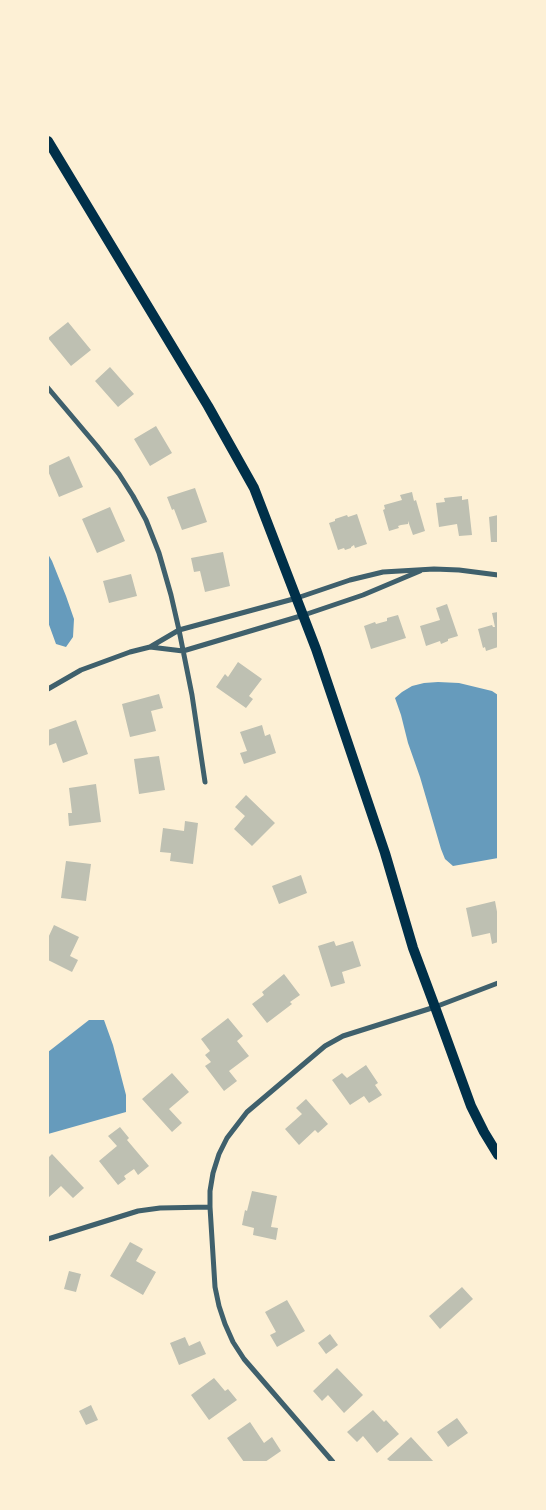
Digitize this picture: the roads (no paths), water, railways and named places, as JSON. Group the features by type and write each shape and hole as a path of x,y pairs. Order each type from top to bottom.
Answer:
{"main road":[{"path":"48,141 208,406 250,481 262,508 304,615 385,853 413,948 471,1106 498,1155"}],"street":[{"path":"48,388 119,474 146,520 159,553 180,630 205,782"},
{"path":"150,647 183,651 304,615 377,589 423,569"},
{"path":"48,689 81,670 130,652 150,647 180,630 297,598 350,580 383,572 423,569 460,570 498,575"},
{"path":"333,1462 244,1359 233,1342 225,1324 215,1287 210,1208 213,1173 219,1154 227,1138 247,1112 312,1056 331,1043 343,1036 435,1007 498,983"},
{"path":"48,1239 138,1211 160,1208 210,1208"}],"water":[{"path":"48,554 74,619 73,637 66,647 56,644 48,622"},
{"path":"438,682 459,683 492,691 498,695 498,858 453,866 445,859 441,849 395,698 412,686"},
{"path":"89,1020 104,1020 113,1045 126,1095 126,1112 48,1134 48,1052"}]}
